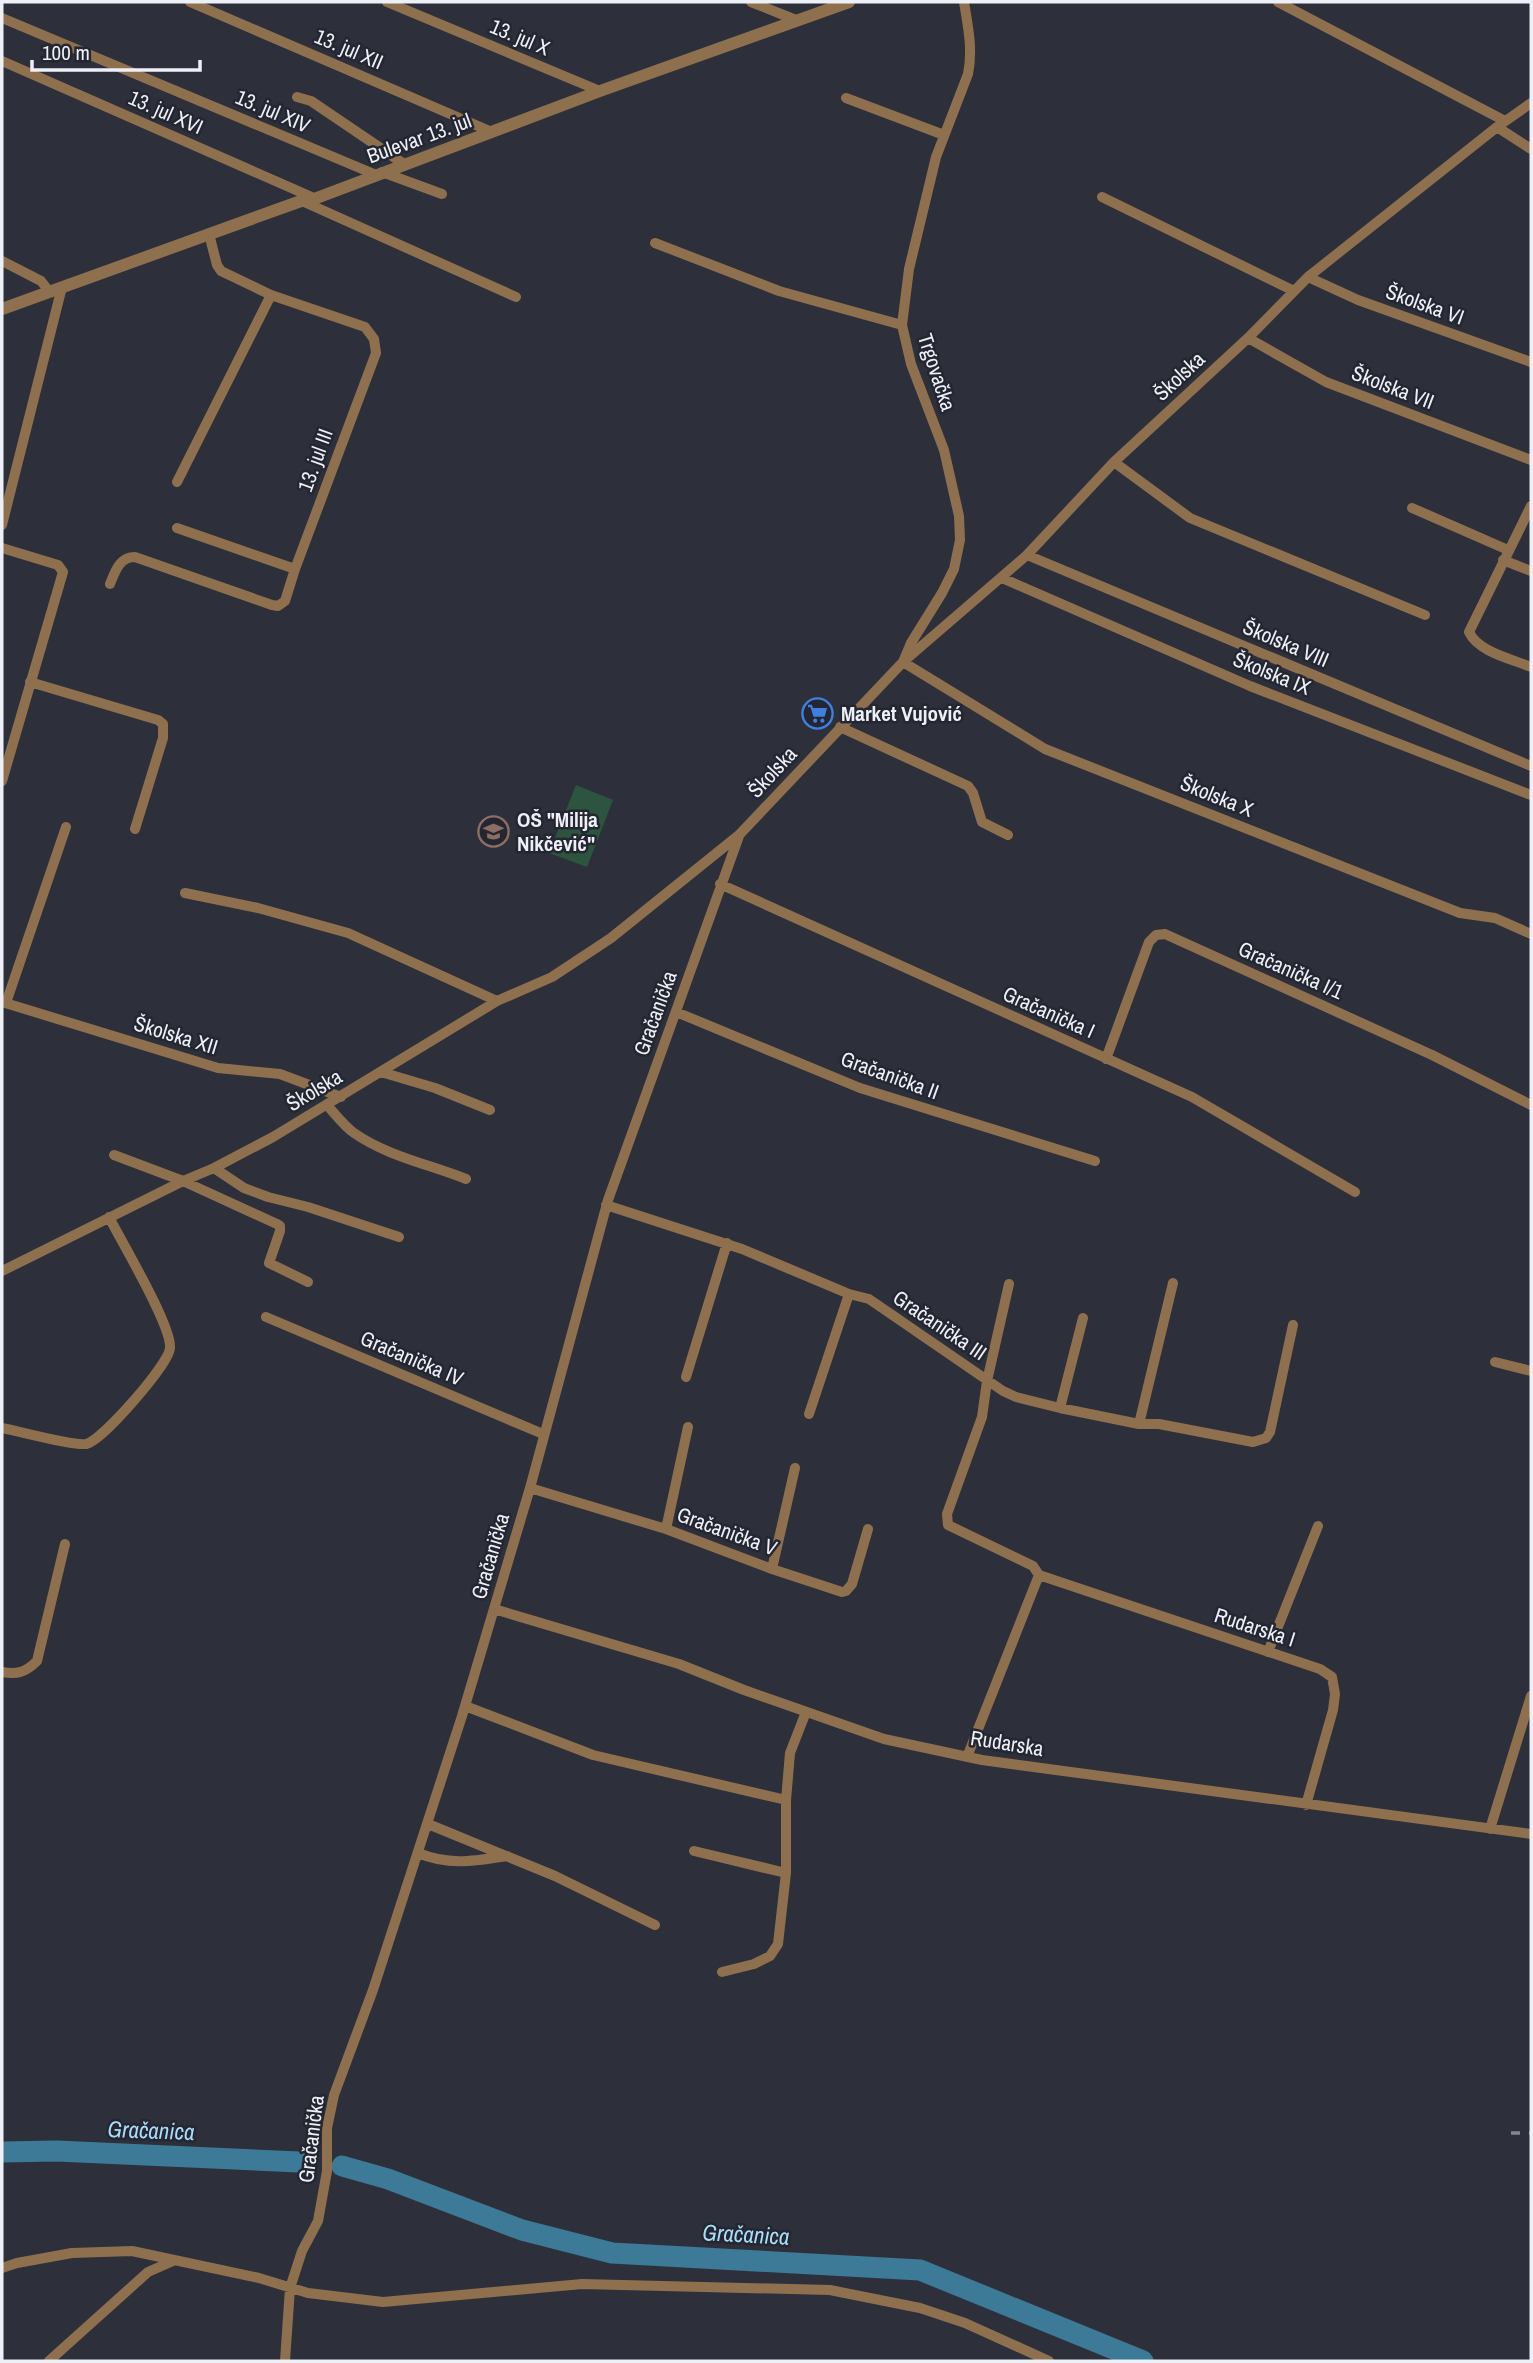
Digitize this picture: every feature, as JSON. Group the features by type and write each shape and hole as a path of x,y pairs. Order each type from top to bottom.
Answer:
{"street":[{"name":"13. jul XII","path":"190,2 492,132"},
{"name":"13. jul X","path":"387,2 600,91"},
{"path":"751,2 796,20"},
{"name":"Bulevar 13. jul","path":"2,309 849,2"},
{"name":"Trgovačka","path":"903,662 911,642 954,569 960,540 959,516 944,450 911,364 902,325 909,269 936,157 971,60 972,46 964,2"},
{"path":"1278,2 1501,124 1531,149"},
{"name":"13. jul XIV","path":"2,18 378,173 442,194"},
{"name":"13. jul XVI","path":"2,61 516,297"},
{"path":"297,97 311,101 404,164"},
{"path":"846,98 944,135"},
{"name":"Školska","path":"4,1268 214,1168 341,1097 497,1001 552,977 611,938 739,835 903,662 1027,555 1114,462 1248,338 1308,277 1531,103"},
{"path":"1102,197 1294,290"},
{"name":"13. jul III","path":"110,584 119,564 128,557 135,556 278,606 285,601 376,353 374,339 365,327 271,295 221,271 209,234"},
{"path":"655,243 779,291 902,325"},
{"path":"2,261 56,289 2,524"},
{"name":"Školska VI","path":"1308,277 1358,300 1531,362"},
{"path":"177,482 271,295"},
{"name":"Školska VII","path":"1248,338 1326,382 1531,460"},
{"path":"1114,462 1190,518 1425,615"},
{"path":"1531,506 1469,632 1480,646 1531,667"},
{"path":"1412,508 1508,550"},
{"path":"177,528 295,569"},
{"path":"2,548 58,565 63,572 2,781"},
{"name":"Školska VIII","path":"1027,555 1531,766"},
{"path":"1503,560 1531,571"},
{"name":"Školska IX","path":"1002,578 1250,686 1531,795"},
{"name":"Školska X","path":"903,662 1045,749 1460,913 1495,918 1531,934"},
{"path":"30,682 158,720 163,724 163,738 135,829"},
{"path":"840,727 968,786 973,793 982,822 1008,835"},
{"path":"4,1003 66,827"},
{"name":"Gračanička","path":"285,2361 290,2288 302,2251 318,2221 327,2171 327,2128 334,2095 373,1990 465,1706 530,1488 606,1205 739,835"},
{"name":"Gračanička I","path":"720,884 1192,1097 1355,1192"},
{"path":"185,893 258,908 348,933 497,1001"},
{"name":"Gračanička I/1","path":"1106,1059 1149,942 1156,935 1165,934 1432,1055 1531,1105"},
{"name":"Školska XII","path":"4,1003 218,1068 280,1074 341,1097"},
{"name":"Gračanička II","path":"676,1012 860,1087 1095,1161"},
{"path":"381,1072 435,1088 490,1110"},
{"path":"327,1105 352,1132 389,1153 466,1179"},
{"path":"114,1155 183,1181 280,1226 269,1263 308,1282"},
{"path":"214,1168 244,1188 268,1197 308,1207 399,1237"},
{"name":"Gračanička III","path":"606,1205 727,1243 849,1294 869,1299 988,1381 1016,1397 1139,1424 1159,1424 1260,1441 1270,1432 1293,1325"},
{"path":"2,1428 76,1444 90,1443 129,1408 167,1357 170,1348 151,1296 109,1217"},
{"path":"686,1377 727,1243"},
{"path":"1139,1424 1173,1283"},
{"path":"988,1381 1009,1284"},
{"path":"809,1414 849,1294"},
{"name":"Gračanička IV","path":"266,1317 543,1434"},
{"path":"1060,1408 1083,1318"},
{"path":"1495,1362 1531,1371"},
{"name":"Rudarska I","path":"988,1381 982,1417 947,1514 948,1525 1033,1566 1040,1575 1320,1669 1332,1677 1335,1694 1333,1710 1306,1805"},
{"path":"666,1529 688,1427"},
{"path":"772,1569 795,1468"},
{"name":"Gračanička V","path":"530,1488 666,1529 836,1591 846,1591 852,1584 868,1529"},
{"path":"1268,1652 1318,1527"},
{"path":"2,1672 18,1674 32,1667 37,1661 65,1544"},
{"path":"967,1757 1040,1575"},
{"name":"Rudarska","path":"494,1609 679,1664 884,1739 967,1757 1531,1834"},
{"path":"1490,1829 1531,1696"},
{"path":"465,1706 593,1755 786,1800"},
{"path":"722,1972 754,1964 770,1956 778,1944 786,1873 786,1800 790,1753 806,1712"},
{"path":"428,1824 555,1877 655,1925"},
{"path":"694,1851 786,1873"},
{"path":"418,1853 452,1863 507,1856"},
{"path":"2,2268 72,2253 132,2251 259,2278 308,2293 383,2302 582,2284 830,2290 920,2308 965,2323 1049,2361"},
{"path":"48,2361 148,2272 173,2261"}],"green space":[{"path":"576,785 613,800 587,867 549,853"}],"waterway":[{"name":"Gračanica","path":"2,2152 57,2151 299,2162"},
{"name":"Gračanica","path":"342,2166 388,2179 522,2230 612,2253 920,2270 1143,2361"}],"railway":[{"path":"1511,2133 1531,2133"}],"place":[{"name":"Market Vujović","path":"818,713"},
{"name":"OŠ \"Milija Nikčević\"","path":"494,831"}]}
